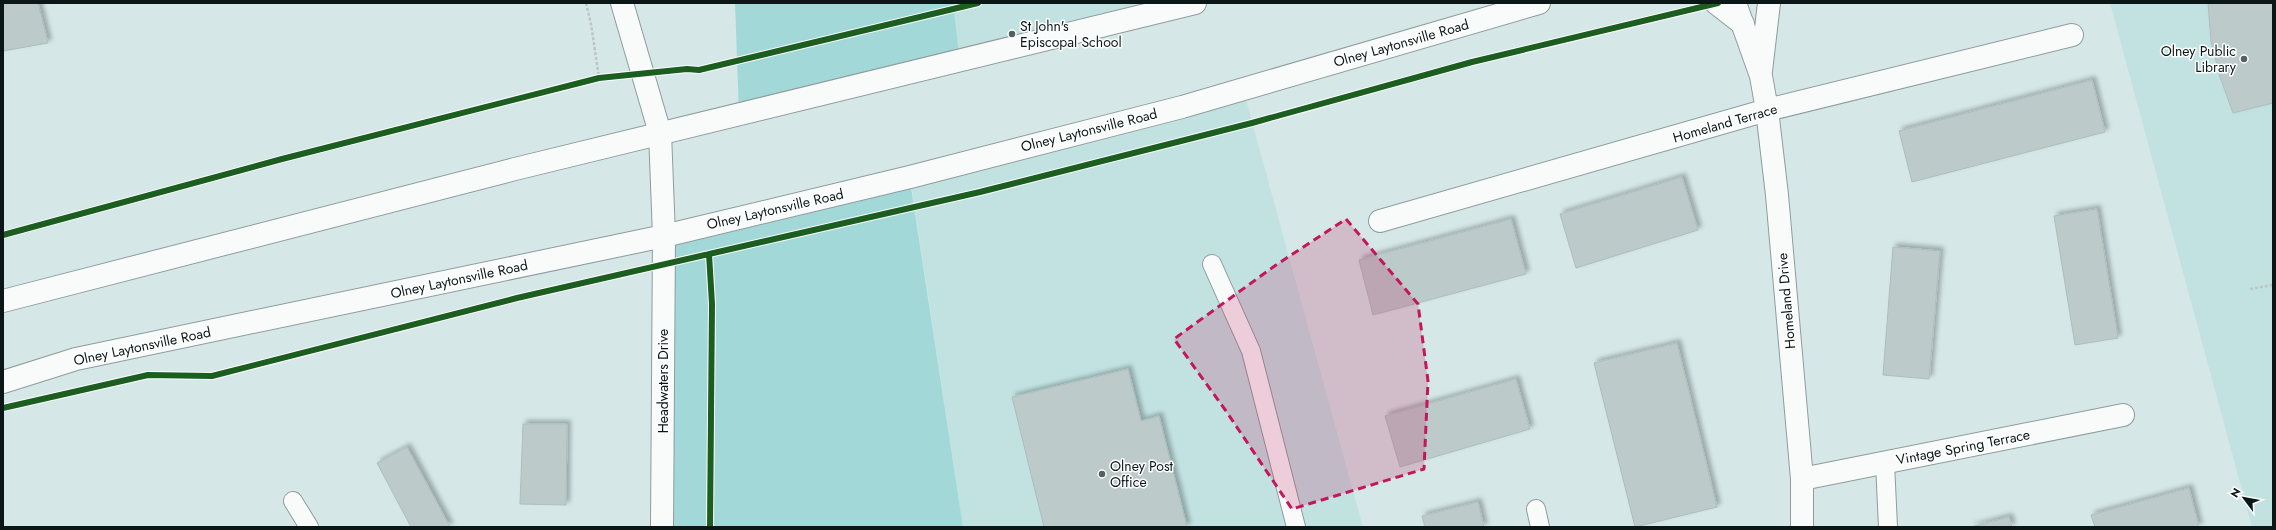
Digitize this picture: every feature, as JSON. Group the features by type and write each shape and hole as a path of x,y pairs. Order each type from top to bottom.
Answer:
{"main road":[{"name":"Headwaters Drive","path":"622,3 641,74 660,133 664,236 662,527"},
{"path":"3,301 660,133 1195,3"},
{"name":"Olney Laytonsville Road","path":"3,382 76,359 664,236 910,177 1182,107 1539,3"},
{"path":"1716,3 1743,24"},
{"name":"Homeland Drive","path":"1735,3 1761,76 1767,110 1777,195 1802,479 1802,527"},
{"name":"Homeland Drive","path":"1761,76 1769,3"},
{"name":"Homeland Terrace","path":"1380,221 1767,110 2072,35"},
{"name":"Vintage Spring Terrace","path":"1802,479 2123,415"}],"lane":[{"path":"1212,264 1251,351 1296,527"},
{"path":"1885,463 1888,527"},
{"path":"293,501 309,527"},
{"path":"1536,509 1540,527"}],"path":[{"path":"586,3 591,24 596,79 641,74"},
{"path":"2250,289 2273,285"}],"highlighted area":[{"path":"1346,219 1418,304 1428,381 1424,469 1292,509 1226,411 1174,339 1276,265"}],"shaded area":[{"path":"735,3 953,3 960,61 739,114"},
{"name":"St John's Episcopal School","path":"953,3 1195,3 960,61"},
{"path":"2110,3 2273,3 2273,527 2252,527"},
{"path":"1243,89 1363,527 963,527 910,177"},
{"path":"910,181 963,527 662,527 664,236"}],"building":[{"path":"3,3 38,3 48,43 3,51"},
{"name":"Olney Public Library","path":"2208,3 2273,3 2273,103 2233,113 2220,77 2211,41"},
{"path":"2092,80 2105,132 1912,182 1899,131"},
{"path":"1682,177 1698,230 1576,268 1560,214"},
{"path":"2097,209 2118,338 2075,345 2054,216"},
{"path":"1511,219 1526,274 1373,315 1359,260"},
{"path":"1893,247 1940,251 1929,379 1883,375"},
{"path":"1677,343 1717,507 1635,527 1594,363"},
{"name":"Olney Post Office","path":"1128,369 1141,421 1159,416 1187,527 1044,527 1012,397"},
{"path":"1516,379 1530,429 1400,467 1385,416"},
{"path":"523,424 567,424 566,505 520,504"},
{"path":"407,447 450,527 411,527 377,463"},
{"path":"2189,488 2199,527 2095,527 2091,515"},
{"path":"1478,502 1484,527 1425,527 1422,516"},
{"path":"2009,517 2012,527 1971,527"}],"cycle path":[{"path":"3,235 282,159 599,78 687,69 699,70 978,3"},
{"path":"3,408 148,375 212,376 517,298 980,192 1252,123 1472,62 1718,3"},
{"path":"709,254 712,304 710,527"}],"place":[{"name":"St John's Episcopal School","path":"1012,34"},
{"name":"Olney Public Library","path":"2244,59"},
{"name":"Olney Post Office","path":"1102,474"}]}
